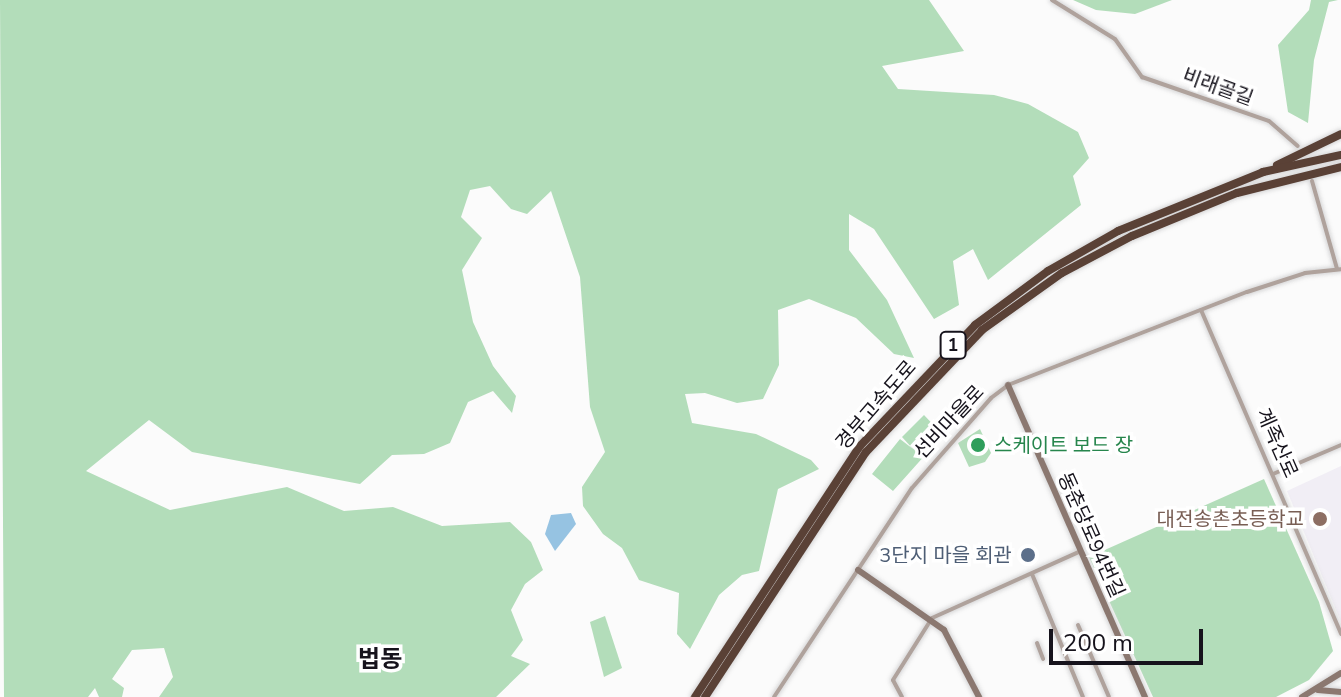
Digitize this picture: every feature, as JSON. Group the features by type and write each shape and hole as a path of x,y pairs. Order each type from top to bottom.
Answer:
{"highway":[{"path":"1263,172 1341,134"},
{"name":"경부고속도로","path":"695,697 859,447 975,325 1048,271 1118,231 1263,172 1341,155"},
{"name":"경부고속도로","path":"705,697 866,452 982,330 1093,255 1264,185 1341,170"}],"main road":[{"name":"동춘당로94번길","path":"1008,385 1145,697"},
{"path":"858,570 932,618 960,654 979,697"},
{"path":"1302,697 1341,673"},
{"path":"1310,692 1341,692"}],"street":[{"name":"비래골길","path":"1052,0 1115,39 1142,77 1269,121 1298,146"},
{"path":"1312,181 1339,269"},
{"name":"선비마을로","path":"774,697 931,462 971,417 1008,385 1305,273 1339,269"},
{"name":"계족산로","path":"1201,310 1341,634"},
{"path":"1273,474 1341,445"},
{"path":"902,697 893,680 932,618 1081,551"},
{"path":"1031,573 1083,697"},
{"path":"1078,625 1109,697"},
{"path":"1037,643 1043,659"}],"shaded area":[{"name":"대전송촌초등학교","path":"1341,466 1341,622 1287,491"}],"green space":[{"path":"0,0 929,0 964,51 882,66 898,89 994,95 1028,104 1078,132 1089,158 1073,176 1081,205 988,280 973,249 953,261 959,305 934,319 874,229 849,214 849,250 887,300 914,358 894,354 856,318 809,299 778,310 779,365 763,399 737,403 705,393 685,394 692,423 756,434 811,460 819,469 778,489 759,571 742,575 719,595 690,649 677,634 679,593 639,580 622,548 603,534 583,506 582,487 605,452 590,407 580,277 551,191 527,214 511,209 490,186 470,190 461,217 482,238 462,270 473,322 493,366 516,396 512,413 493,391 468,402 450,443 424,454 392,455 360,484 192,452 149,420 86,471 170,510 287,487 344,511 393,507 442,526 510,522 531,542 543,570 525,584 511,610 523,640 511,656 530,664 496,697 159,697 173,677 164,648 132,650 112,679 124,688 122,697 99,697 95,688 88,697 4,697"},
{"path":"1073,0 1172,0 1135,14 1096,10"},
{"path":"1311,0 1338,0 1329,2 1314,60 1308,123 1288,112 1278,45 1309,10"},
{"path":"924,415 943,435 893,491 872,474 900,439 913,449 902,437"},
{"path":"980,429 991,453 985,462 969,467 958,443"},
{"path":"1264,479 1319,602 1333,651 1309,680 1276,697 1153,697 1089,557"},
{"path":"605,616 622,668 604,677 590,622"}],"water":[{"path":"571,513 576,524 555,551 545,534 551,515"}],"place":[{"name":"스케이트 보드 장","path":"978,445"},
{"name":"대전송촌초등학교","path":"1320,519"},
{"name":"3단지 마을 회관","path":"1028,555"}],"district":[{"name":"법동","path":"380,660"}]}
